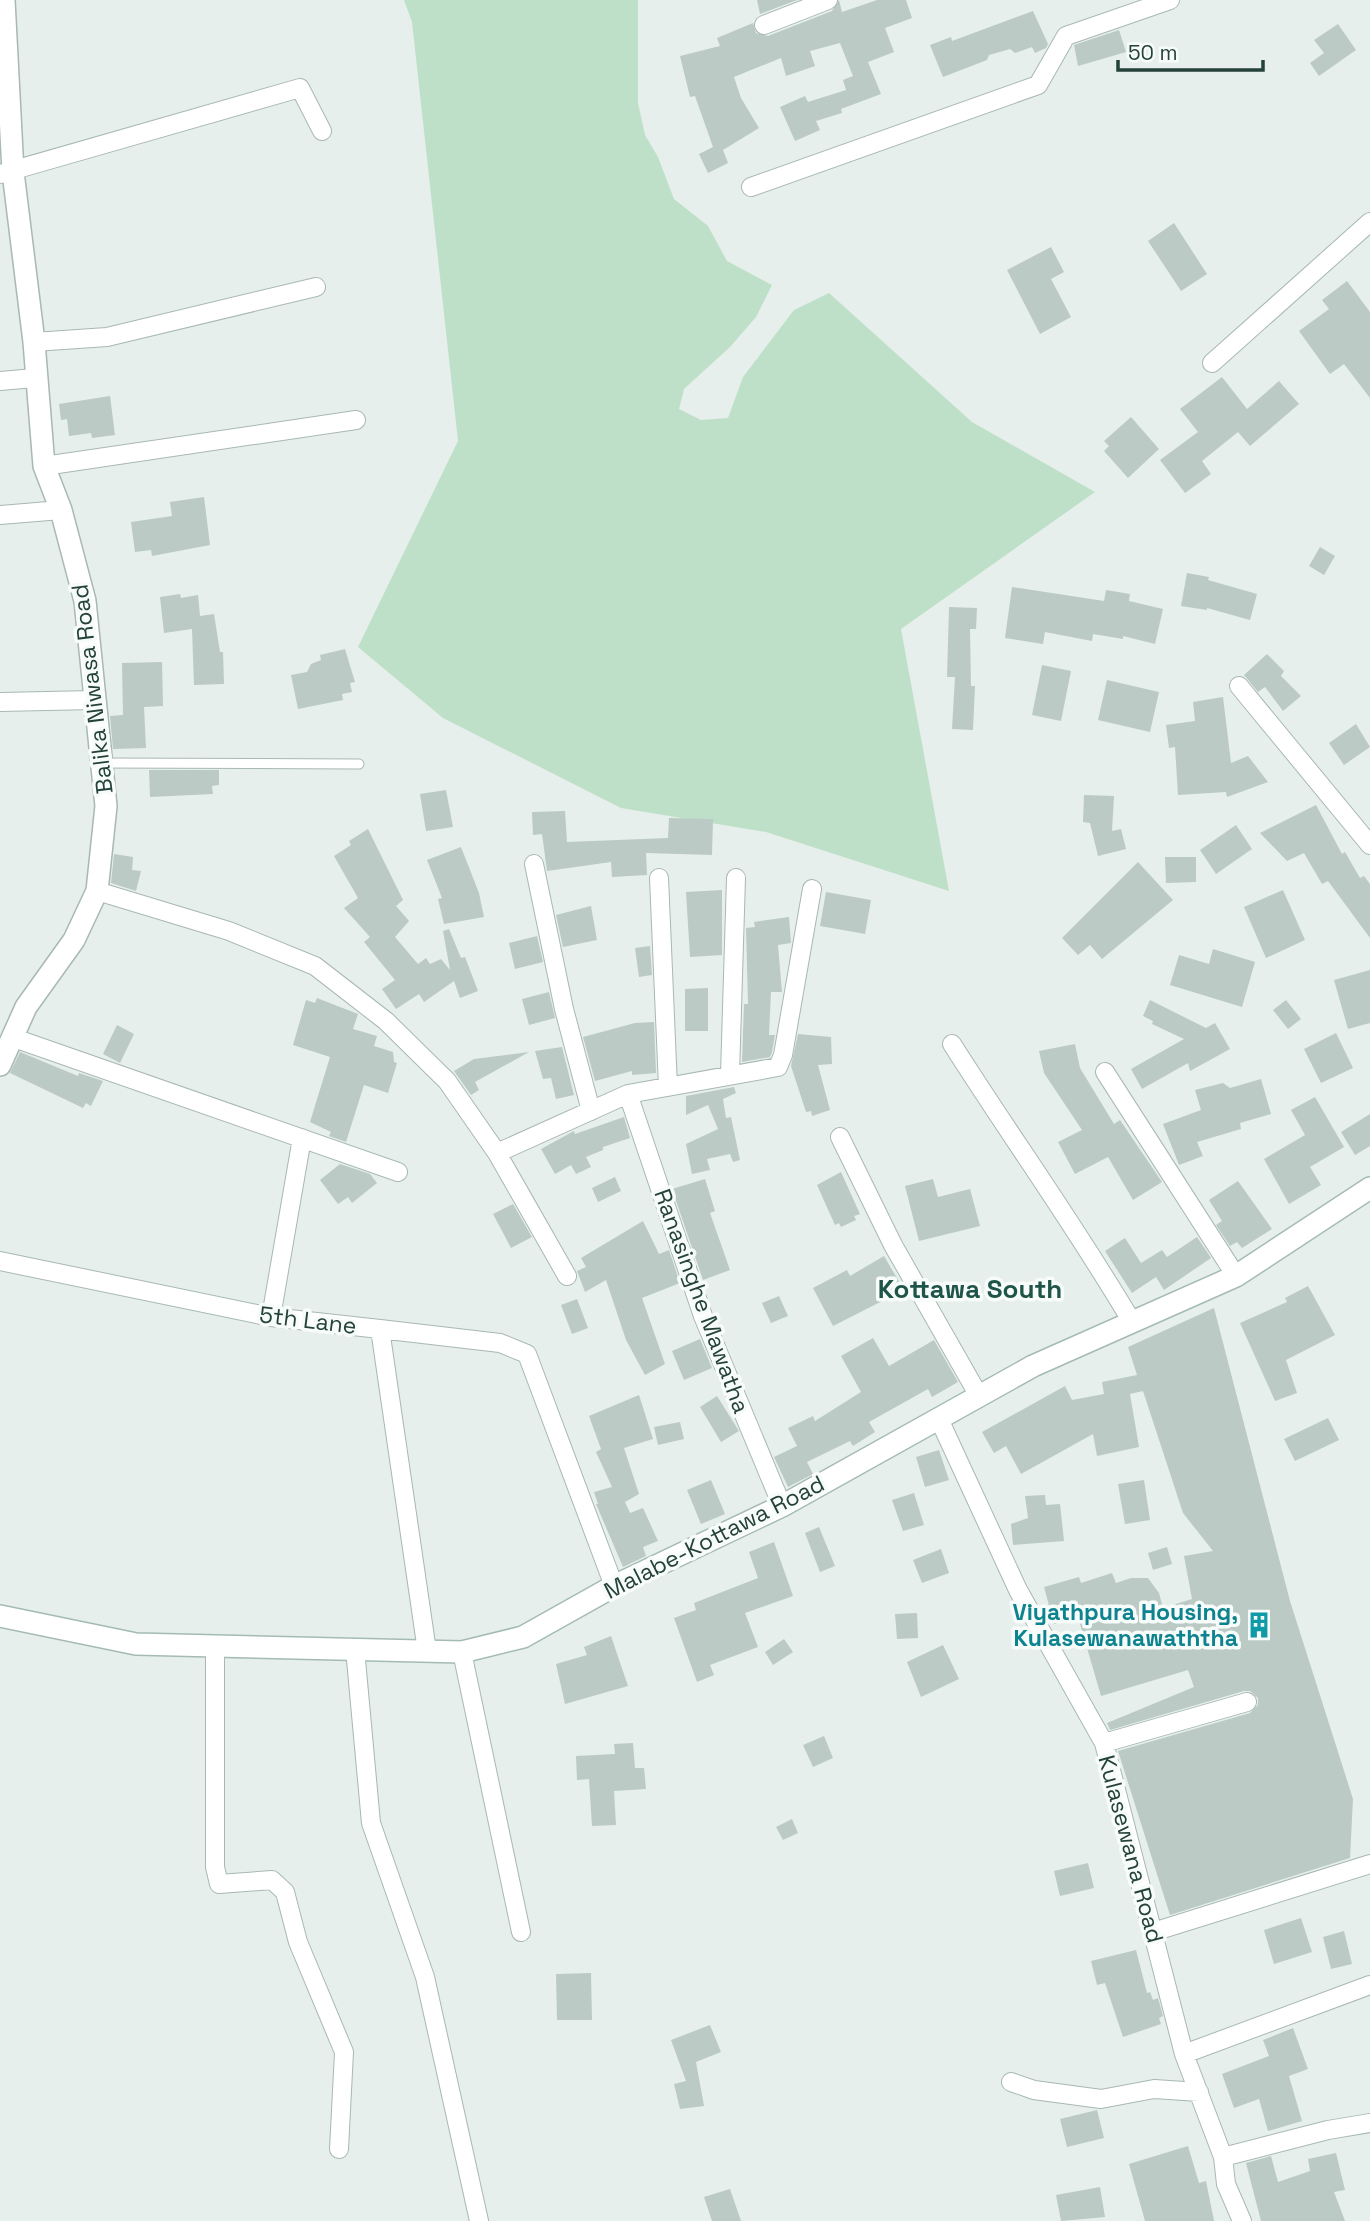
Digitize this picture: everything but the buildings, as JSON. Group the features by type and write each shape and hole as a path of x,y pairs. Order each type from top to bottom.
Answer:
{"main road":[{"name":"Balika Niwasa Road","path":"0,1065 26,1007 74,940 96,891 106,806 85,601 61,510 44,466 34,378 34,342 7,173 4,0"},
{"name":"Malabe-Kottawa Road","path":"0,1616 136,1644 462,1653 523,1637 614,1586 782,1506 1033,1366 1236,1276 1370,1188"}],"street":[{"path":"764,25 828,0"},
{"path":"751,187 1038,85 1066,36 1170,0"},
{"path":"7,173 300,88 322,131"},
{"path":"1212,363 1370,222"},
{"path":"34,342 107,337 316,287"},
{"path":"0,381 34,378"},
{"path":"44,466 356,420"},
{"path":"0,515 61,510"},
{"path":"1239,686 1370,845"},
{"path":"0,702 94,700"},
{"path":"534,864 564,1009 591,1111"},
{"path":"659,878 668,1087"},
{"path":"730,1074 736,878"},
{"path":"498,1153 628,1094 779,1067 812,889"},
{"path":"96,891 229,931 315,966 386,1021 447,1081 498,1153 566,1276"},
{"path":"14,1038 398,1172"},
{"path":"952,1044 1031,1168 1087,1246 1132,1322"},
{"path":"1105,1072 1236,1276"},
{"name":"Ranasinghe Mawatha","path":"628,1094 702,1316 782,1506"},
{"path":"840,1137 893,1245 979,1396"},
{"path":"271,1317 302,1138"},
{"name":"5th Lane","path":"0,1261 271,1317 380,1329 426,1650"},
{"path":"380,1329 500,1343 527,1354 614,1586"},
{"name":"Kulasewana Road","path":"939,1419 1018,1590 1104,1743 1184,2054 1223,2157 1226,2184 1242,2221"},
{"path":"215,1646 215,1867 219,1884 271,1880 285,1892 298,1942 344,2052 339,2149"},
{"path":"355,1649 371,1823 425,1977 479,2221"},
{"path":"462,1653 521,1933"},
{"path":"1104,1743 1247,1702"},
{"path":"1153,1932 1370,1864"},
{"path":"1184,2054 1370,1984"},
{"path":"1011,2082 1034,2090 1101,2099 1154,2089 1199,2092"},
{"path":"1223,2157 1328,2130 1370,2123"}],"lane":[{"path":"101,763 359,764"}],"green space":[{"path":"404,0 638,0 638,103 645,135 658,157 674,199 708,226 727,261 772,285 756,317 730,347 684,389 679,409 701,420 728,418 743,377 794,310 829,293 972,422 1095,492 901,629 949,891 766,832 621,808 443,718 358,647 458,441 412,22"}],"place":[{"name":"Viyathpura Housing, Kulasewanawaththa","path":"1259,1625"}],"district":[{"name":"Kottawa South","path":"970,1289"}]}
